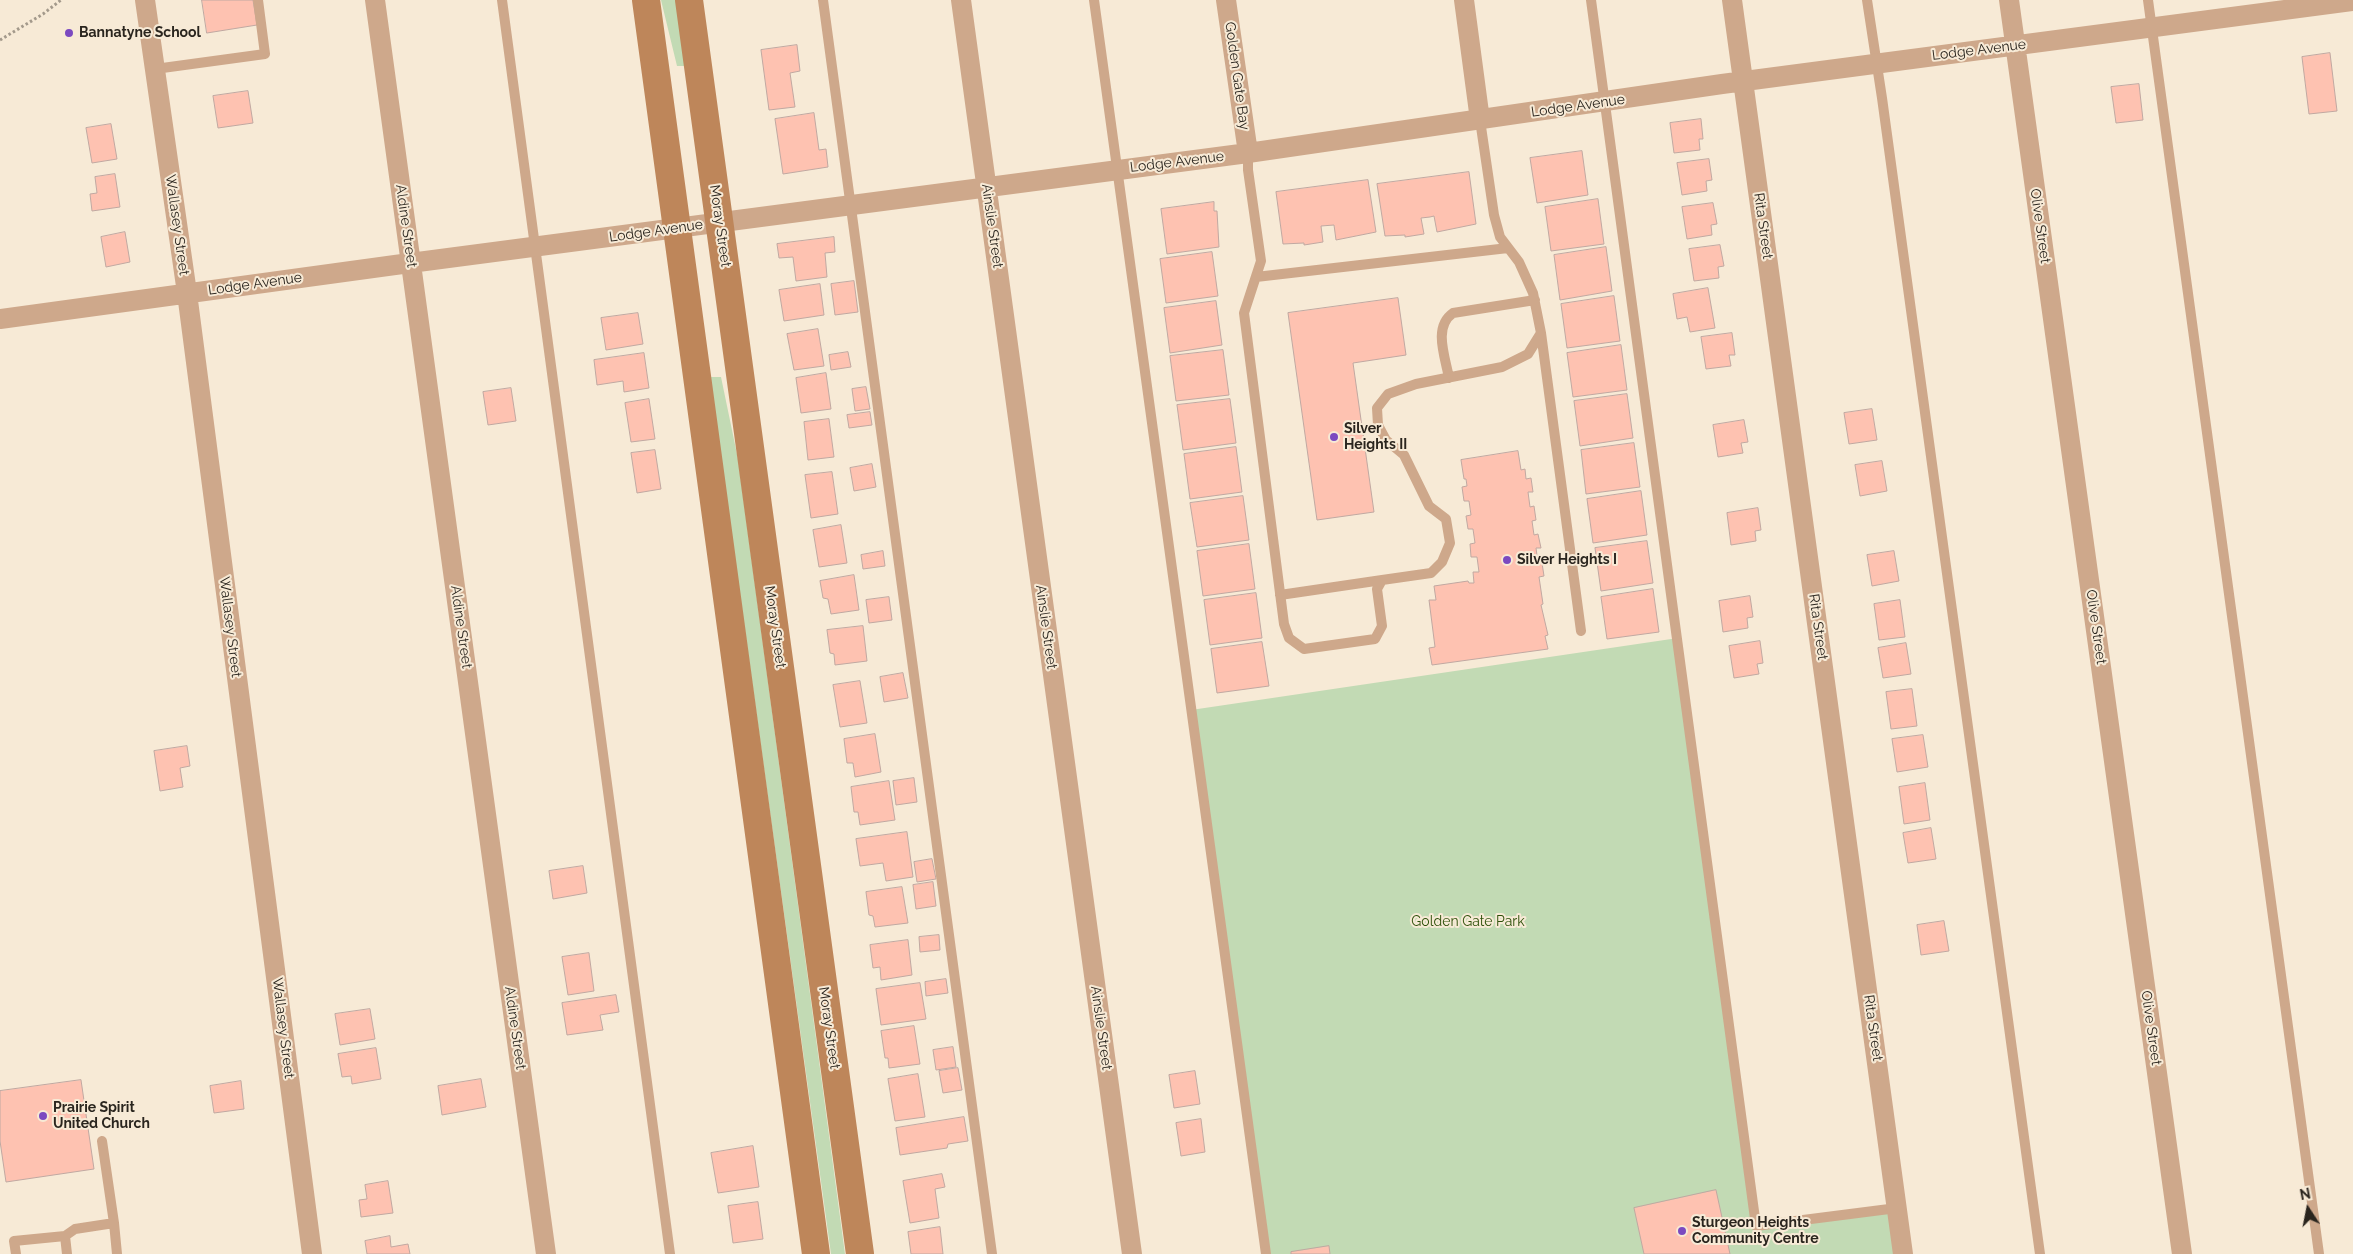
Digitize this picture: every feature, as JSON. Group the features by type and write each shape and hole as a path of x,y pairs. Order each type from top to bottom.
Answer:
{"main road":[{"path":"646,0 816,1254"},
{"name":"Moray Street","path":"689,0 860,1254"}],"street":[{"name":"Wallasey Street","path":"145,0 187,293 312,1254"},
{"name":"Aldine Street","path":"375,0 546,1254"},
{"name":"Ainslie Street","path":"961,0 1132,1254"},
{"name":"Golden Gate Bay","path":"1226,0 1248,152"},
{"path":"1464,0 1480,120"},
{"name":"Rita Street","path":"1732,0 1904,1254"},
{"name":"Olive Street","path":"2009,0 2182,1254"},
{"name":"Lodge Avenue","path":"0,319 1117,170 1606,103 1743,81 2353,1"}],"lane":[{"path":"155,69 265,54 258,0"},
{"path":"502,0 670,1254"},
{"path":"823,0 992,1254"},
{"path":"1094,0 1266,1254"},
{"path":"1591,0 1756,1226 1897,1208"},
{"path":"1867,0 2040,1254"},
{"path":"2148,0 2320,1254"},
{"path":"1480,120 1494,214 1500,237 1519,262 1534,300 1541,333 1581,631"},
{"path":"1248,152 1248,170 1261,261 1244,313 1284,624 1289,638 1304,649 1375,639 1382,626 1377,589 1382,580"},
{"path":"1256,277 1508,248"},
{"path":"1448,378 1441,329 1445,319 1454,313 1534,300"},
{"path":"1280,595 1431,573 1442,562 1450,543 1446,519 1428,506 1404,456 1386,440 1378,425 1377,408 1388,394 1416,384 1502,366 1528,354 1541,333"},
{"path":"102,1141 118,1254"},
{"path":"16,1254 14,1241 64,1236 75,1229 114,1223"},
{"path":"64,1236 67,1254"}],"path":[{"path":"0,40 43,14 61,0"}],"green space":[{"path":"661,0 676,0 685,66 677,66"},
{"path":"710,377 721,377 738,459 845,1254 831,1254"},
{"name":"Golden Gate Park","path":"1678,638 1756,1226 1897,1208 1904,1254 1266,1254 1191,710"}],"building":[{"path":"202,0 253,0 257,25 207,33"},
{"path":"797,45 800,71 790,73 795,107 769,110 761,50"},
{"path":"2330,53 2337,111 2309,114 2302,57"},
{"path":"2139,84 2143,120 2116,123 2111,87"},
{"path":"248,91 253,123 218,128 213,96"},
{"path":"814,113 819,150 826,149 828,167 783,174 775,119"},
{"path":"1701,119 1703,139 1699,139 1700,150 1674,153 1670,123"},
{"path":"111,124 117,159 92,163 86,128"},
{"path":"1582,151 1588,195 1537,203 1530,158"},
{"path":"1709,159 1712,180 1706,181 1707,191 1682,195 1677,163"},
{"path":"1469,172 1476,224 1437,232 1434,216 1421,218 1424,234 1405,237 1405,235 1385,236 1377,184"},
{"path":"115,174 120,207 92,211 90,194 97,193 95,177"},
{"path":"1368,180 1376,232 1336,240 1334,225 1321,226 1323,242 1304,245 1304,243 1283,244 1276,192"},
{"path":"1598,199 1604,244 1551,251 1545,207"},
{"path":"1214,202 1214,211 1217,211 1219,247 1167,254 1161,209"},
{"path":"1713,203 1717,224 1711,225 1712,235 1687,239 1682,207"},
{"path":"125,232 130,262 106,267 101,237"},
{"path":"834,237 835,252 825,253 827,277 796,281 793,257 779,258 777,244"},
{"path":"1720,245 1724,266 1718,267 1719,278 1694,281 1689,249"},
{"path":"1606,247 1612,291 1560,300 1554,255"},
{"path":"1212,252 1218,296 1166,303 1160,259"},
{"path":"854,281 858,312 835,315 831,284"},
{"path":"820,284 824,315 784,321 779,290"},
{"path":"1708,288 1715,328 1690,332 1687,317 1677,319 1673,294"},
{"path":"1614,296 1620,341 1567,348 1561,304"},
{"name":"Silver Heights II","path":"1398,298 1406,355 1353,363 1374,512 1317,520 1288,313"},
{"path":"1216,301 1222,345 1170,353 1164,308"},
{"path":"638,313 643,344 606,350 601,318"},
{"path":"818,329 824,366 794,370 787,334"},
{"path":"1732,333 1735,355 1729,355 1731,366 1706,369 1701,337"},
{"path":"1621,345 1627,390 1573,397 1567,353"},
{"path":"1223,350 1229,395 1176,401 1170,356"},
{"path":"848,352 851,367 831,370 829,355"},
{"path":"644,353 649,388 624,392 623,381 597,385 594,360"},
{"path":"826,373 831,409 801,413 796,378"},
{"path":"866,387 870,409 855,411 852,389"},
{"path":"511,388 516,421 488,425 483,392"},
{"path":"1627,394 1633,438 1580,446 1574,401"},
{"path":"649,399 655,439 631,442 625,403"},
{"path":"1230,399 1236,443 1183,450 1177,405"},
{"path":"1872,409 1877,440 1849,444 1844,413"},
{"path":"870,412 872,425 849,428 847,415"},
{"path":"829,419 834,457 808,460 804,422"},
{"path":"1744,420 1748,442 1741,443 1743,453 1718,457 1713,425"},
{"path":"1634,443 1640,487 1586,494 1581,450"},
{"path":"1236,447 1242,492 1190,499 1184,454"},
{"path":"655,450 661,489 637,493 631,453"},
{"name":"Silver Heights I","path":"1518,451 1521,470 1525,469 1526,479 1531,478 1533,492 1528,492 1530,507 1534,506 1536,520 1532,521 1534,535 1538,534 1541,548 1536,548 1538,563 1542,563 1544,576 1539,577 1543,604 1541,605 1548,635 1545,636 1548,649 1432,665 1429,648 1435,647 1429,600 1436,600 1434,586 1468,581 1469,583 1474,583 1473,572 1479,572 1477,557 1471,557 1470,544 1475,543 1473,529 1468,529 1466,516 1471,515 1469,501 1464,501 1462,487 1467,486 1461,460"},
{"path":"1882,461 1887,491 1860,496 1855,465"},
{"path":"872,464 876,487 854,491 850,468"},
{"path":"832,472 838,514 811,518 805,475"},
{"path":"1641,491 1647,535 1593,543 1587,499"},
{"path":"1243,496 1249,540 1197,547 1190,503"},
{"path":"1758,508 1761,530 1755,531 1756,541 1731,545 1727,513"},
{"path":"841,525 847,563 819,567 813,530"},
{"path":"1647,541 1653,583 1601,591 1595,548"},
{"path":"1249,544 1255,589 1203,596 1197,551"},
{"path":"883,551 885,566 863,569 861,555"},
{"path":"1894,551 1899,581 1872,586 1867,555"},
{"path":"854,575 859,610 831,614 828,599 823,598 820,581"},
{"path":"1653,589 1659,632 1607,639 1601,597"},
{"path":"1256,593 1262,638 1210,645 1204,600"},
{"path":"1750,596 1753,617 1747,618 1748,628 1723,632 1719,601"},
{"path":"889,597 892,620 869,623 866,600"},
{"path":"1900,600 1905,637 1879,640 1874,604"},
{"path":"863,626 867,661 835,665 834,654 830,653 827,630"},
{"path":"1760,641 1763,663 1757,664 1759,674 1734,678 1729,646"},
{"path":"1262,642 1269,686 1217,693 1211,649"},
{"path":"1906,643 1911,674 1883,678 1878,648"},
{"path":"903,673 908,698 884,702 880,677"},
{"path":"860,681 867,723 840,727 833,685"},
{"path":"1912,689 1917,726 1891,729 1886,692"},
{"path":"875,734 881,772 855,777 853,763 847,763 844,739"},
{"path":"1923,735 1928,767 1897,772 1892,739"},
{"path":"187,746 190,766 180,768 183,787 160,791 154,751"},
{"path":"914,778 917,802 896,805 893,781"},
{"path":"889,781 895,820 860,825 858,812 854,812 851,787"},
{"path":"1925,783 1930,820 1904,824 1899,787"},
{"path":"1931,828 1936,859 1908,863 1903,833"},
{"path":"907,832 913,877 886,881 883,863 860,866 856,839"},
{"path":"932,859 936,879 917,882 914,862"},
{"path":"583,866 587,893 553,899 549,871"},
{"path":"933,882 936,906 916,909 913,885"},
{"path":"902,887 908,923 875,927 873,916 869,915 866,892"},
{"path":"1944,921 1949,951 1921,955 1917,925"},
{"path":"939,935 940,950 920,952 919,937"},
{"path":"908,940 912,975 881,980 880,967 873,968 870,945"},
{"path":"589,953 594,991 568,995 562,957"},
{"path":"946,979 948,993 926,996 925,982"},
{"path":"920,983 926,1019 881,1025 876,989"},
{"path":"616,995 619,1012 600,1015 603,1030 567,1035 562,1003"},
{"path":"370,1009 375,1039 340,1045 335,1014"},
{"path":"914,1026 920,1064 889,1068 888,1058 885,1058 881,1031"},
{"path":"953,1047 956,1067 936,1070 933,1050"},
{"path":"376,1048 381,1079 352,1084 351,1076 342,1077 338,1054"},
{"path":"958,1068 962,1090 943,1093 939,1071"},
{"path":"1195,1071 1200,1104 1174,1108 1169,1075"},
{"path":"918,1074 925,1117 895,1121 888,1079"},
{"path":"481,1079 486,1107 442,1115 438,1086"},
{"name":"Prairie Spirit United Church","path":"81,1080 94,1169 6,1182 0,1141 0,1091"},
{"path":"241,1081 244,1109 214,1113 210,1086"},
{"path":"964,1117 968,1141 948,1144 947,1148 900,1155 896,1128"},
{"path":"1201,1119 1205,1152 1181,1156 1176,1123"},
{"path":"753,1146 759,1187 718,1193 711,1153"},
{"path":"942,1174 945,1187 935,1189 939,1218 910,1223 903,1181"},
{"path":"388,1181 393,1213 361,1217 359,1200 367,1199 365,1185"},
{"name":"Sturgeon Heights Community Centre","path":"1716,1190 1730,1254 1644,1254 1634,1208"},
{"path":"758,1202 763,1239 733,1243 728,1206"},
{"path":"940,1227 943,1254 911,1254 908,1232"},
{"path":"390,1236 391,1247 408,1244 410,1254 367,1254 365,1241"},
{"path":"1329,1246 1330,1254 1291,1254 1291,1252"}],"place":[{"name":"Bannatyne School","path":"69,33"},
{"name":"Silver Heights II","path":"1334,437"},
{"name":"Silver Heights I","path":"1507,560"},
{"name":"Prairie Spirit United Church","path":"43,1116"},
{"name":"Sturgeon Heights Community Centre","path":"1682,1231"}]}
